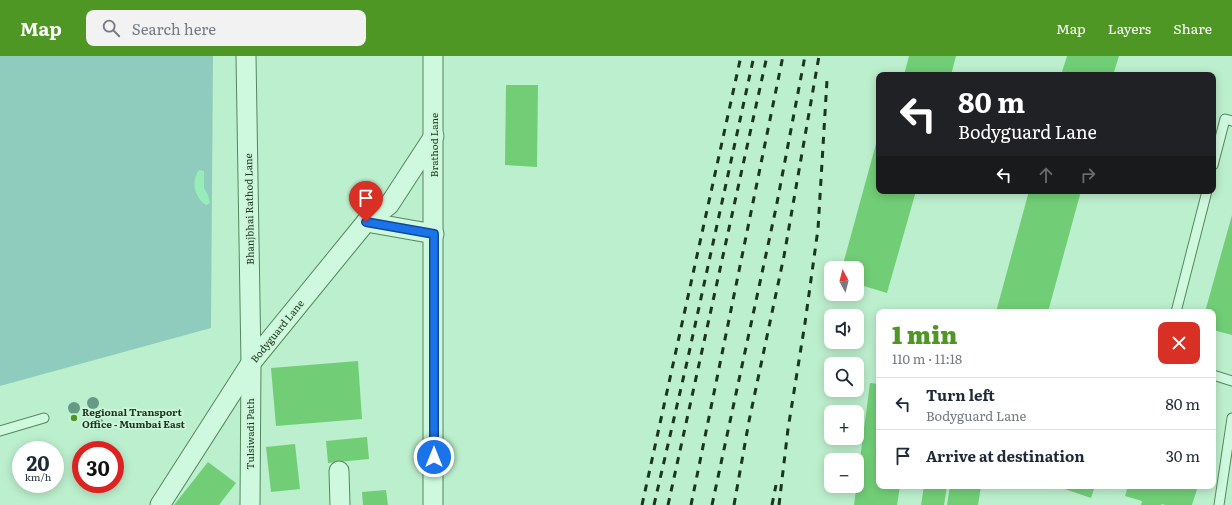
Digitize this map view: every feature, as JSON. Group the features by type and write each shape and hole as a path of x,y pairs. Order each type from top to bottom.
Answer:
{"street":[{"name":"Bhanjbhai Rathod Lane","path":"246,56 251,363"},
{"name":"Brathod Lane","path":"433,56 433,505"},
{"name":"Bodyguard Lane","path":"160,505 251,363 366,222 388,204 434,136"},
{"path":"366,222 434,234"},
{"name":"Tulsiwadi Path","path":"250,505 251,363"},
{"path":"339,471 340,505"}],"lane":[{"path":"1216,154 1225,119 1232,121"},
{"path":"1177,309 1205,194"},
{"path":"1216,375 1232,381"},
{"path":"0,431 44,418"},
{"path":"1219,505 1232,418"}],"shaded area":[{"path":"0,56 213,56 211,328 0,386"}],"sand":[{"path":"199,170 204,171 204,188 210,203 206,205 199,198 195,189 195,179"}],"building":[{"path":"909,56 956,56 952,72 905,72"},
{"path":"1067,56 1119,56 1114,72 1062,72"},
{"path":"506,85 538,85 537,167 505,165"},
{"path":"876,144 876,194 915,194 887,293 864,286 864,261 844,261"},
{"path":"1028,194 1080,194 1049,309 997,309"},
{"path":"1232,215 1232,335 1216,331 1216,309 1206,309"},
{"path":"358,361 362,419 276,426 271,368"},
{"path":"870,383 876,384 876,489 900,489 897,505 854,505 856,493 864,493 864,453 861,453 862,445 864,445 864,429"},
{"path":"367,437 369,459 328,463 326,441"},
{"path":"295,444 300,489 271,492 266,447"},
{"path":"208,462 236,483 219,505 174,505"},
{"path":"924,489 947,489 944,505 921,505"},
{"path":"950,489 981,489 978,505 947,505"},
{"path":"1065,489 1094,489 1091,498"},
{"path":"1127,489 1197,489 1192,505 1141,505 1142,501 1125,496"},
{"path":"386,490 388,505 363,505 362,492"}],"railway":[{"path":"642,505 741,56"},
{"path":"654,505 754,56"},
{"path":"668,505 767,56"},
{"path":"691,505 783,56"},
{"path":"712,505 776,208 805,56"},
{"path":"734,505 749,421 784,256 819,56"},
{"path":"779,505 788,429 818,229 827,80"},
{"path":"772,505 776,485"}],"place":[{"name":"Regional Transport Office - Mumbai East","path":"74,418"}],"route":[{"path":"366,222 434,234 434,457"}]}
